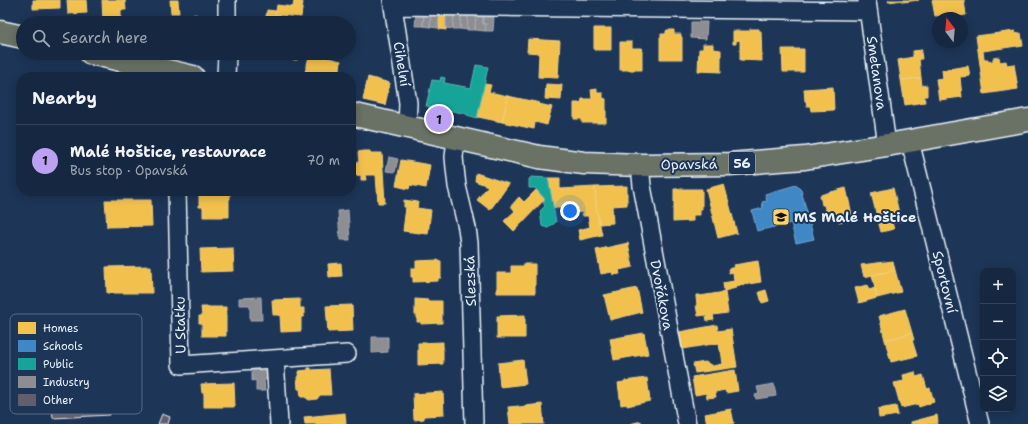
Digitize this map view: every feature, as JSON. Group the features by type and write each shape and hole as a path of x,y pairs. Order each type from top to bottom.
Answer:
{"main road":[{"path":"0,32 16,35"},
{"path":"119,60 167,72"},
{"name":"Opavská","path":"356,115 517,153 560,161 640,165 729,164 805,158 1028,120"}],"street":[{"path":"227,0 227,16"},
{"path":"393,3 856,11 867,5"},
{"name":"Cihelní","path":"393,3 408,103 407,128"},
{"name":"Smetanova","path":"867,5 888,145"},
{"path":"226,72 227,60"},
{"name":"Slezská","path":"456,139 454,157 457,186 467,228 470,258 474,424"},
{"name":"Sportovní","path":"910,141 980,424"},
{"name":"Dvořákova","path":"640,165 642,186 687,424"},
{"name":"U Statku","path":"177,196 181,365 275,359"},
{"path":"279,424 275,359 347,354"}],"building: Homes":[{"path":"33,0 60,0 60,8 33,9"},
{"path":"67,0 86,0 87,13 68,14"},
{"path":"102,0 125,0 126,10 121,10 121,16 103,16"},
{"path":"170,0 178,0 179,13 171,13"},
{"path":"889,0 903,0 888,2"},
{"path":"903,0 919,0 903,2"},
{"path":"932,0 964,0 966,12 934,12"},
{"path":"294,1 303,2 301,16 275,16 277,5 293,7"},
{"path":"267,10 276,11 275,16 266,16"},
{"path":"439,14 446,14 446,30 439,29"},
{"path":"594,28 611,28 611,50 594,50"},
{"path":"750,29 759,29 759,31 761,31 762,61 740,60 740,40 736,41 736,44 733,44 733,31 750,31"},
{"path":"667,30 674,30 674,34 681,34 682,59 660,59 660,37 661,34 666,34"},
{"path":"1015,31 1015,34 1021,33 1023,46 983,51 984,59 988,59 988,62 993,61 993,58 999,57 1000,62 1006,61 1007,65 1014,64 1018,89 984,94 976,36"},
{"path":"528,39 560,41 558,78 538,77 539,53 527,52"},
{"path":"620,42 632,42 632,48 642,48 642,70 620,70"},
{"path":"703,44 713,44 713,49 721,50 721,72 698,71 699,49 703,49"},
{"path":"782,49 804,49 804,72 783,72"},
{"path":"922,50 922,59 919,59 921,78 901,80 898,60 913,57 913,51"},
{"path":"308,60 341,61 340,72 305,72"},
{"path":"968,66 970,76 960,77 962,97 939,100 936,79 943,78 942,70"},
{"path":"368,77 390,83 385,105 363,100"},
{"path":"921,78 922,86 927,85 927,96 924,96 925,102 905,105 901,80"},
{"path":"484,84 491,85 489,92 508,96 502,122 477,118"},
{"path":"546,84 562,85 561,100 545,99"},
{"path":"833,87 834,110 811,111 810,106 807,106 805,101 804,89"},
{"path":"597,89 597,93 603,93 603,98 606,99 606,123 582,123 582,119 574,119 574,103 581,103 582,99 592,99 591,90"},
{"path":"508,96 552,107 547,125 535,122 534,129 502,122"},
{"path":"370,151 370,153 382,153 385,203 378,203 376,175 365,175 366,180 361,180 361,175 356,176 356,162 359,162 358,152"},
{"path":"401,160 430,165 426,188 410,185 409,189 396,186"},
{"path":"476,173 509,184 490,210 477,200 488,186 475,181"},
{"path":"548,178 560,178 560,189 595,187 596,206 602,235 580,240 578,230 590,227 588,216 583,216 582,212 575,213 575,208 554,208"},
{"path":"724,184 737,233 718,238 706,189"},
{"path":"627,186 627,205 612,206 613,223 599,224 595,187"},
{"path":"846,188 853,219 839,222 837,214 830,216 829,211 826,212 824,205 822,205 820,195"},
{"path":"893,188 901,221 892,223 894,229 881,232 871,193"},
{"path":"674,189 702,189 702,209 700,209 700,215 693,215 693,221 673,222"},
{"path":"536,190 545,199 514,231 504,221 515,211 511,206 519,197 524,202"},
{"path":"199,196 230,196 229,217 203,217 203,207 199,207"},
{"path":"105,200 151,200 152,226 107,227"},
{"path":"404,200 418,202 417,208 431,210 428,234 403,231 406,207 404,207"},
{"path":"628,243 633,267 619,270 620,274 613,275 612,272 601,274 596,250"},
{"path":"233,248 234,271 201,272 200,249"},
{"path":"416,261 441,261 441,278 438,278 438,281 413,282 413,277 411,277 411,268 416,268"},
{"path":"758,261 761,282 736,286 736,288 724,291 723,283 734,281 733,272 729,273 728,269 735,267 734,265"},
{"path":"893,261 895,270 864,277 861,265"},
{"path":"341,263 342,276 329,277 328,264"},
{"path":"524,264 535,264 535,293 497,293 497,273 511,273 511,266 524,266"},
{"path":"151,266 152,293 107,293 106,267"},
{"path":"895,270 901,292 877,298 872,275"},
{"path":"867,285 869,290 875,288 877,298 859,303 855,288"},
{"path":"637,288 642,312 610,320 604,295"},
{"path":"766,290 769,301 762,303 759,292"},
{"path":"725,292 728,313 713,315 714,320 707,321 706,315 698,316 696,295 700,296"},
{"path":"300,299 300,308 304,308 304,317 301,317 301,331 281,332 280,315 273,315 272,300"},
{"path":"415,299 442,301 442,323 421,324 421,322 417,322 417,315 415,315"},
{"path":"352,305 353,331 328,332 326,306"},
{"path":"201,307 226,307 226,336 202,336 202,323 199,323 199,316 202,316"},
{"path":"905,309 912,333 885,340 879,316"},
{"path":"525,315 525,338 497,338 497,316"},
{"path":"717,325 718,331 731,329 737,367 695,373 693,364 705,362 713,366 722,364 719,343 682,349 679,332"},
{"path":"644,333 648,354 614,360 610,339"},
{"path":"912,333 914,340 912,340 917,356 891,362 885,340"},
{"path":"443,342 443,364 418,365 418,343"},
{"path":"523,360 526,384 500,387 498,363"},
{"path":"308,368 311,368 311,370 329,369 331,395 320,395 317,399 309,400 305,397 301,397 300,389 298,389 297,377 299,377 299,371 308,370"},
{"path":"735,370 738,391 726,393 725,390 715,392 716,397 707,398 706,393 695,395 692,377"},
{"path":"915,372 916,377 923,375 927,389 930,388 934,402 919,407 918,404 901,408 894,383 904,381 903,375"},
{"path":"647,378 650,401 627,406 627,404 621,405 618,383"},
{"path":"234,383 235,407 204,407 204,393 202,393 201,384"},
{"path":"443,392 444,415 424,416 424,419 414,420 413,394"},
{"path":"542,404 544,424 510,424 508,407 519,406 519,408"},
{"path":"896,406 898,415 879,418 878,409"},
{"path":"731,409 734,423 707,424 705,414"},
{"path":"345,413 346,424 305,424 304,417"},
{"path":"937,415 937,424 911,424 911,422"},
{"path":"641,421 641,424 630,424"}],"building: Schools":[{"name":"MS Malé Hoštice","path":"796,185 801,190 814,239 796,243 791,223 757,231 752,211 763,208 762,202 767,201 765,194"}],"building: Public":[{"path":"476,65 488,67 477,118 467,114 434,107 433,110 429,109 429,106 426,106 432,80 440,81 441,77 445,78 444,83 471,88"},
{"path":"531,177 548,178 556,222 548,228 542,226 540,211 545,206 543,202 545,199 535,188 529,188 529,179"}],"building: Industry":[{"path":"416,14 424,14 423,26 415,26"},
{"path":"424,14 431,14 430,27 423,26"},
{"path":"431,14 439,14 438,28 430,27"},
{"path":"446,14 454,14 453,29 446,28"},
{"path":"454,14 461,15 460,29 453,29"},
{"path":"461,15 468,15 467,30 460,29"},
{"path":"468,15 476,15 475,30 467,30"},
{"path":"476,17 483,17 483,24 486,24 485,31 475,30"},
{"path":"483,17 494,17 493,31 485,31 486,24 483,24"},
{"path":"691,22 707,22 706,39 691,38"},
{"path":"389,157 398,159 395,172 386,171"},
{"path":"348,210 350,240 340,240 338,211"},
{"path":"261,297 262,320 250,320 250,305 239,305 239,298"},
{"path":"372,337 388,337 388,352 372,353"},
{"path":"252,370 266,370 267,380 264,380 265,391 256,391 256,380 252,381"},
{"path":"774,384 776,396 756,399 755,395 759,394 757,387"}],"building: Other":[{"path":"53,414 110,414 110,415 53,418"},
{"path":"162,414 170,417 168,424 158,424"}],"place":[{"name":"Malé Hoštice, restaurace","path":"439,119"},
{"name":"MS Malé Hoštice","path":"781,217"}]}
